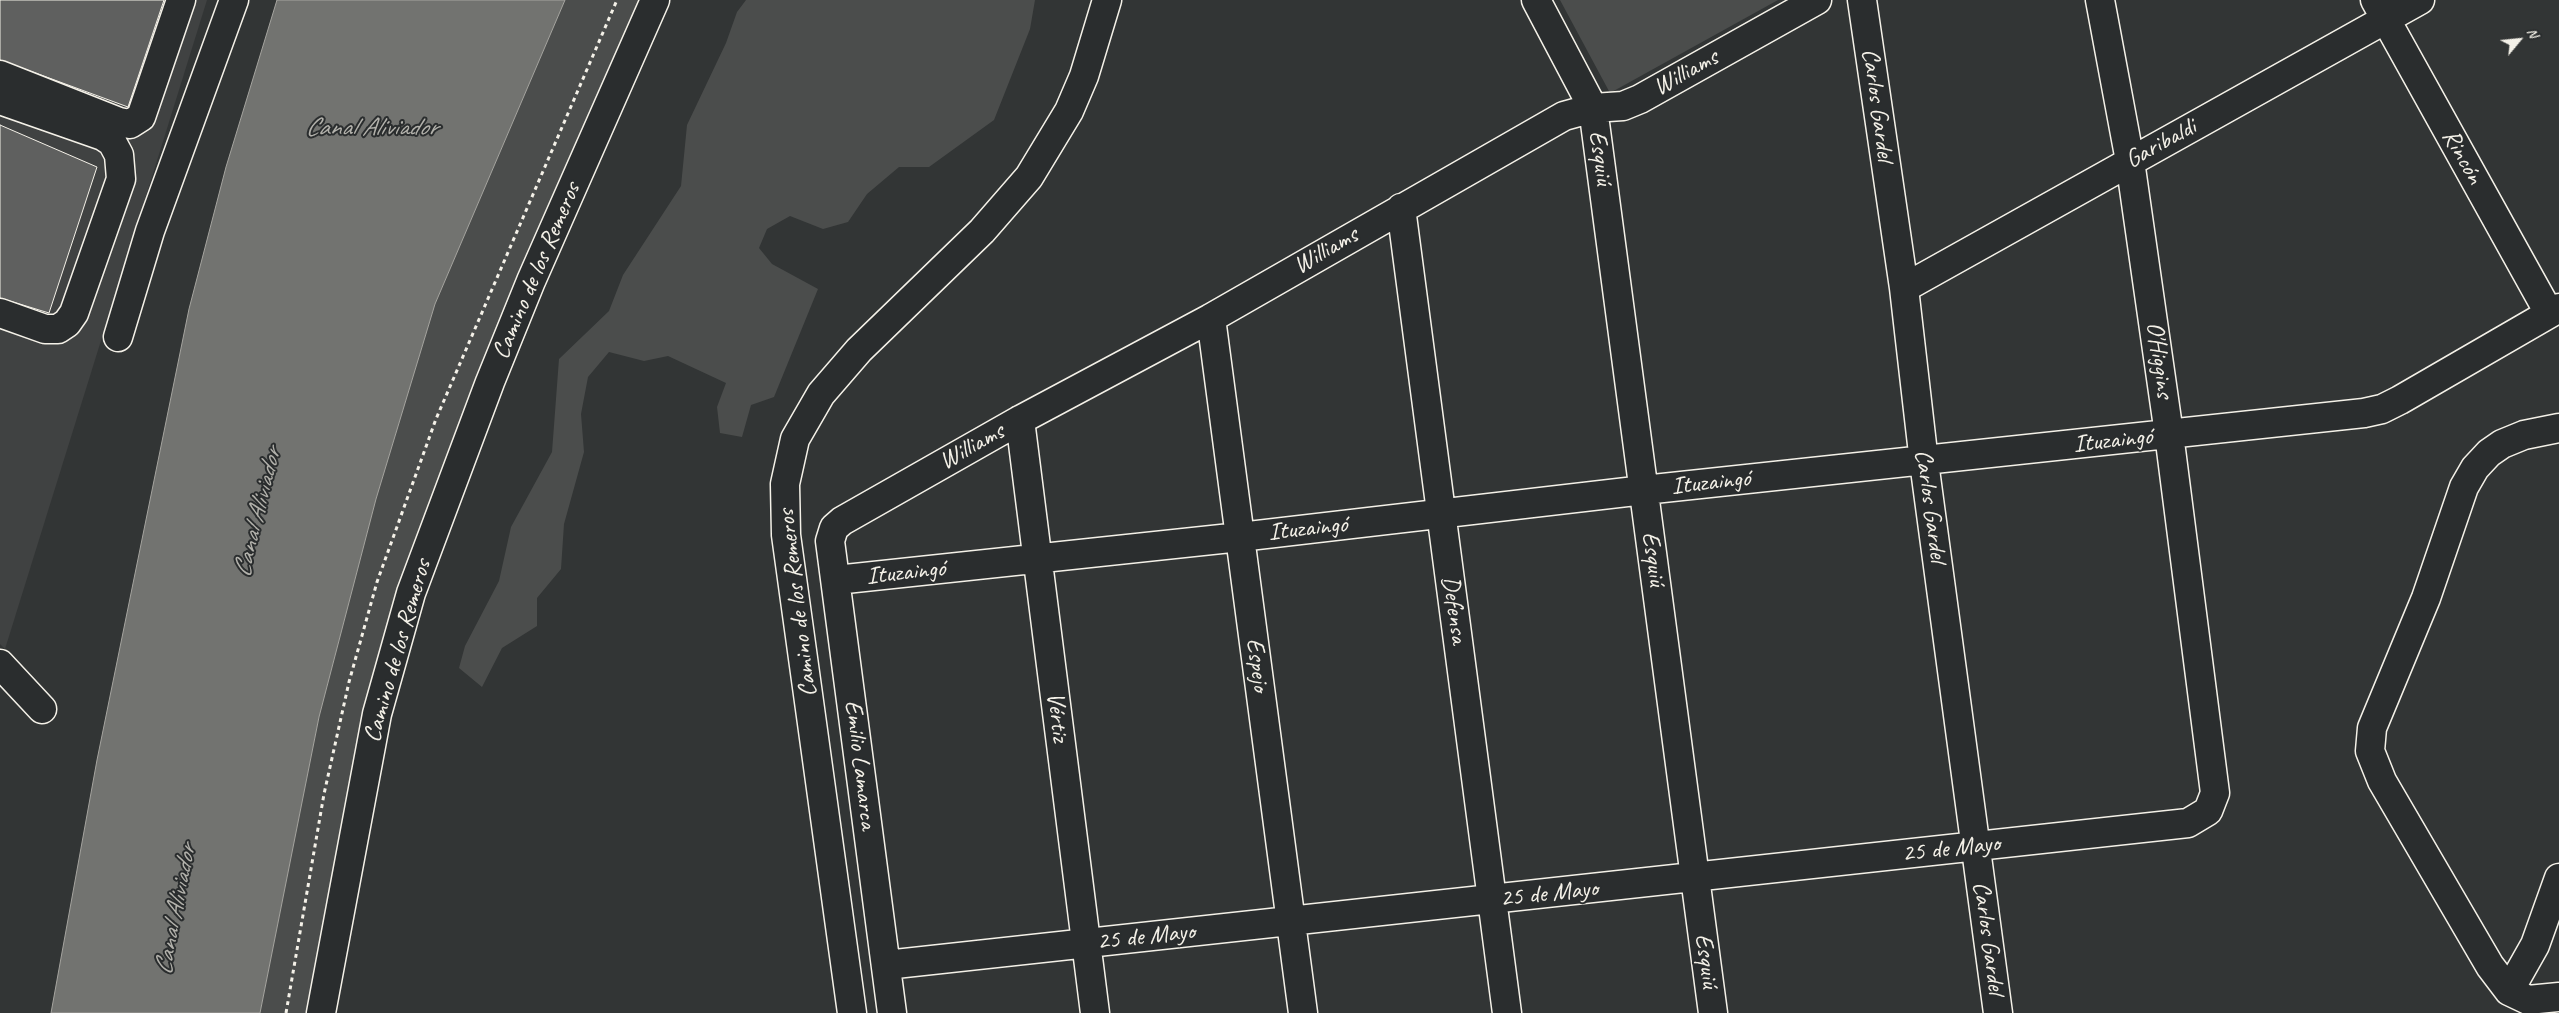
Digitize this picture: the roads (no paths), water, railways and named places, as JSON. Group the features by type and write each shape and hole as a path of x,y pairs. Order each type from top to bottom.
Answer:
{"street":[{"path":"0,76 119,122 130,124 141,117 181,0"},
{"path":"118,336 150,231 234,0"},
{"name":"Camino de los Remeros","path":"321,1013 377,714 411,593 493,373 531,281 655,0"},
{"name":"Camino de los Remeros","path":"852,1013 786,535 785,484 795,439 821,394 853,358 982,231 1029,177 1056,136 1073,103 1087,68 1107,0"},
{"name":"Esquiú","path":"1536,0 1593,108 1713,1013"},
{"name":"Williams","path":"842,521 1020,420 1212,318 1400,208 1564,116 1593,108 1622,106 1640,99 1817,0"},
{"name":"Carlos Gardel","path":"1862,0 1904,288 1924,462 1998,1013"},
{"name":"O'Higgins","path":"2100,0 2130,161 2169,434 2215,793 2208,811"},
{"name":"Garibaldi","path":"1904,288 2130,161 2380,10 2420,0"},
{"name":"Rincón","path":"2380,10 2554,310"},
{"path":"0,100 103,136 112,142 119,155 122,179 74,313 67,323 58,329 45,330 0,313"},
{"name":"Defensa","path":"1400,208 1507,1013"},
{"name":"Ituzaingó","path":"836,580 1240,537 1644,490 1924,462 2364,413 2382,409 2554,310"},
{"name":"Espejo","path":"1212,318 1303,1013"},
{"name":"Vértiz","path":"1020,420 1095,1013"},
{"path":"2559,428 2524,435 2502,444 2488,453 2475,468 2464,487 2426,598 2379,708 2371,736 2370,751 2382,781 2490,966 2509,990 2528,1000 2559,997"},
{"name":"Emilio Lamarca","path":"842,521 834,528 830,541 892,1013"},
{"path":"0,664 42,709"},
{"name":"25 de Mayo","path":"886,965 2188,823 2208,811"},
{"path":"2509,990 2535,945 2559,878"}],"water":[{"name":"Canal Aliviador","path":"277,0 565,0 435,304 376,499 319,717 260,1013 51,1013 97,760 189,309 226,167"}]}
